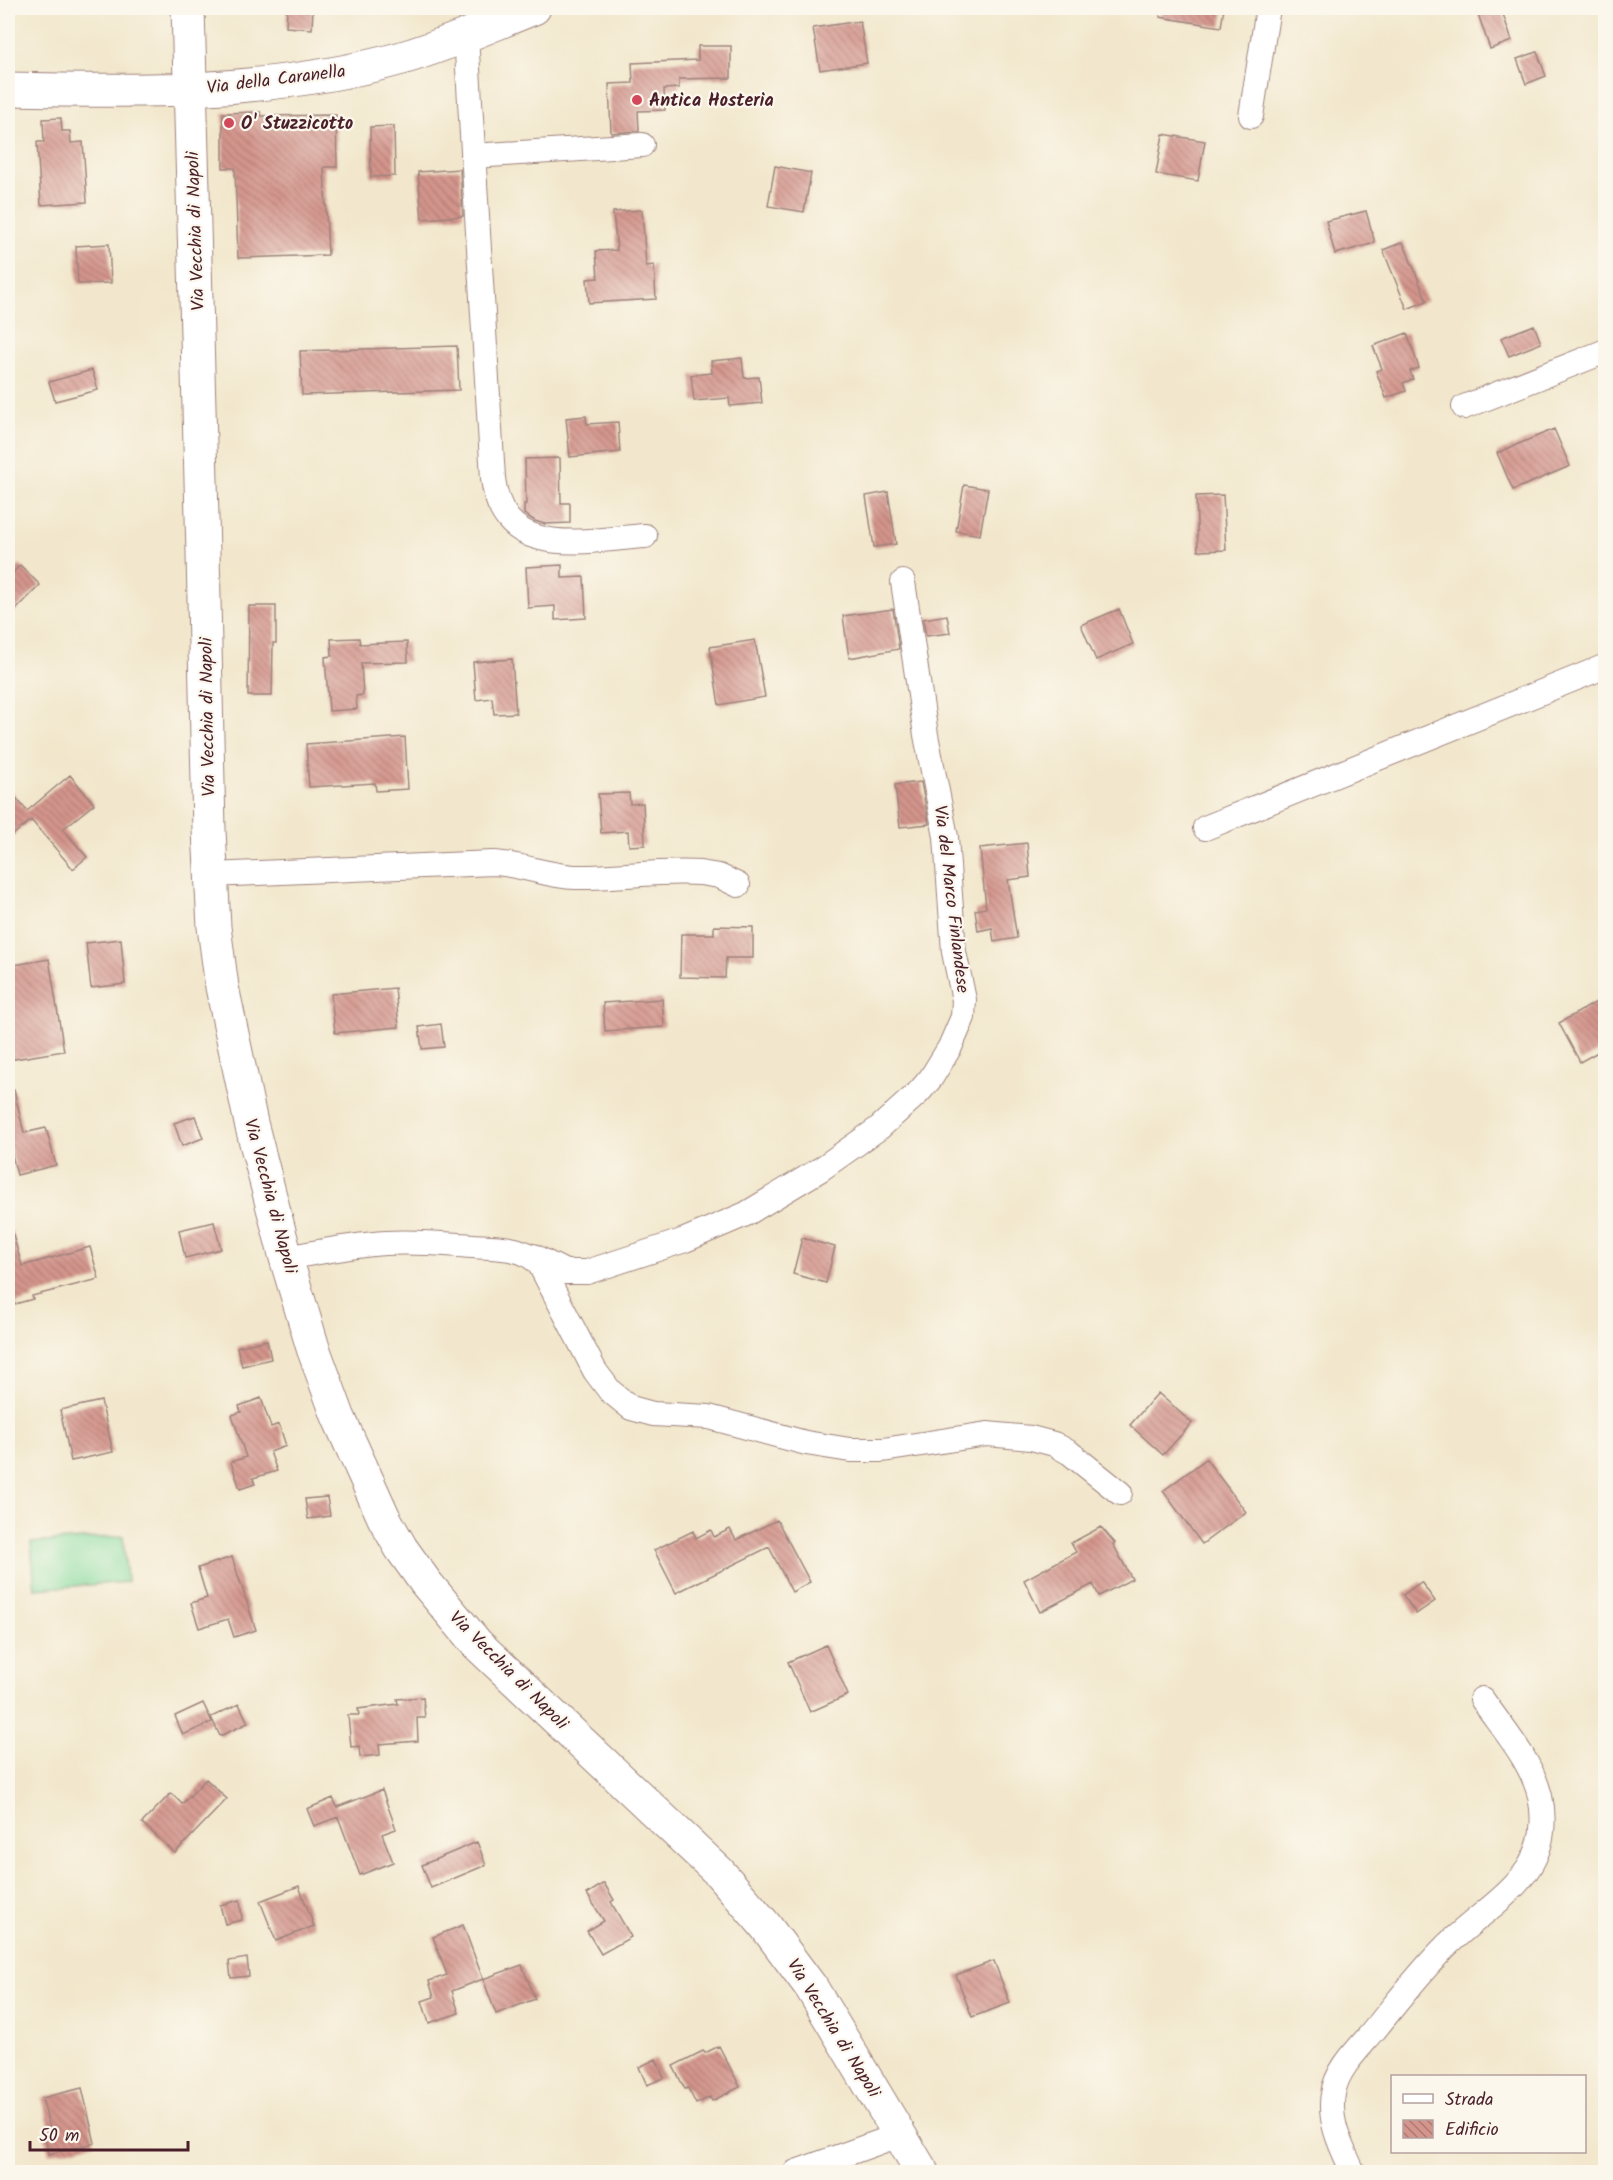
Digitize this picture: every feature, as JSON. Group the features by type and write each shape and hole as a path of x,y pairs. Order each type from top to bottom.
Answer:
{"street":[{"name":"Via Vecchia di Napoli","path":"188,8 211,875 217,954 227,1013 251,1123 286,1258 311,1340 330,1396 384,1518 408,1558 472,1639 698,1852 752,1910 806,1979 922,2172"},
{"name":"Via della Caranella","path":"8,89 132,92 258,84 354,69 403,57 466,36 534,8"},
{"path":"1251,116 1268,8"},
{"path":"466,36 493,478 500,508 506,518 519,530 541,540 645,536"},
{"path":"473,156 642,145"},
{"path":"1464,407 1605,351"},
{"name":"Via del Marco Finlandese","path":"286,1258 353,1246 400,1243 512,1249 533,1256 565,1272 587,1272 685,1240 746,1214 821,1169 879,1128 920,1092 950,1047 963,1017 964,1000 954,952 946,837 925,727 903,582"},
{"path":"1205,828 1605,666"},
{"path":"211,875 493,863 521,866 573,877 695,872 719,876 738,885"},
{"path":"533,1256 548,1276 578,1341 595,1371 610,1391 631,1408 653,1414 691,1415 717,1419 795,1441 850,1450 883,1450 987,1434 1031,1438 1054,1444 1070,1453 1120,1493"},
{"path":"1353,2172 1336,2133 1332,2111 1334,2088 1343,2068 1435,1957 1521,1880 1537,1853 1541,1835 1541,1815 1540,1797 1536,1785 1525,1762 1482,1699"},
{"path":"796,2172 899,2135"}],"green space":[{"path":"123,1536 127,1582 35,1589 31,1543"}],"building":[{"path":"287,8 313,8 312,29 286,27"},
{"path":"1160,8 1224,8 1221,27 1160,17"},
{"path":"1476,8 1501,8 1512,41 1490,49"},
{"path":"860,21 867,63 820,70 813,28"},
{"path":"698,46 731,46 731,78 679,79 679,88 664,89 665,110 638,111 639,131 611,133 609,84 633,83 632,63 698,60"},
{"path":"1537,52 1546,76 1526,84 1517,59"},
{"path":"260,112 260,116 336,115 337,167 324,167 328,255 238,258 235,168 223,168 223,113"},
{"path":"61,118 62,131 70,131 71,143 83,142 87,202 41,205 37,142 44,142 43,119"},
{"path":"394,126 395,176 371,177 370,127"},
{"path":"1163,134 1205,141 1198,181 1156,174"},
{"path":"775,166 811,173 804,212 768,206"},
{"path":"460,169 463,216 422,219 418,172"},
{"path":"642,210 646,266 654,265 656,299 589,303 587,279 598,278 596,251 617,250 613,212"},
{"path":"1366,211 1375,243 1335,254 1326,221"},
{"path":"1403,242 1427,301 1407,309 1383,250"},
{"path":"109,244 111,283 78,284 76,246"},
{"path":"1534,325 1541,343 1509,356 1501,338"},
{"path":"1407,333 1419,368 1410,371 1413,379 1403,383 1406,391 1386,398 1376,371 1382,369 1373,346"},
{"path":"457,346 459,390 302,395 300,351"},
{"path":"742,358 744,378 759,377 762,403 730,406 729,398 694,401 691,375 712,373 711,361"},
{"path":"92,370 98,390 55,401 49,382"},
{"path":"586,416 587,424 618,422 620,452 570,457 566,418"},
{"path":"1554,429 1570,466 1513,490 1497,453"},
{"path":"560,458 561,503 570,503 570,523 545,524 535,521 524,514 524,504 526,504 525,459"},
{"path":"964,485 988,489 980,535 956,531"},
{"path":"888,492 896,544 874,547 866,496"},
{"path":"1223,495 1226,550 1198,551 1196,496"},
{"path":"20,565 40,585 8,618 8,578"},
{"path":"562,565 562,578 584,577 586,618 555,620 555,606 528,608 526,567"},
{"path":"249,606 276,606 272,696 248,696"},
{"path":"893,609 899,649 849,658 843,616"},
{"path":"1119,609 1133,644 1096,660 1081,625"},
{"path":"947,615 950,633 926,636 923,619"},
{"path":"359,638 360,644 407,642 408,662 361,663 363,695 356,696 357,709 329,711 325,657 332,656 331,639"},
{"path":"755,640 765,697 719,705 710,647"},
{"path":"512,659 516,713 494,714 492,698 476,700 473,662"},
{"path":"405,737 408,789 376,791 375,783 309,787 306,744"},
{"path":"70,775 94,804 63,829 87,857 73,869 31,820 8,839 8,788 27,811"},
{"path":"921,782 929,824 900,827 895,785"},
{"path":"629,793 630,804 643,803 645,845 629,846 628,831 601,833 598,794"},
{"path":"1027,843 1030,877 1008,880 1017,938 994,942 992,928 978,931 975,910 986,908 980,848"},
{"path":"714,926 753,927 753,958 726,958 725,978 680,977 681,934 714,934"},
{"path":"121,939 125,984 91,988 86,943"},
{"path":"49,959 64,1051 8,1060 8,966"},
{"path":"395,988 399,1027 335,1033 331,994"},
{"path":"662,999 664,1027 605,1031 603,1003"},
{"path":"1600,1000 1605,1011 1605,1048 1580,1062 1559,1023"},
{"path":"441,1024 444,1047 422,1049 419,1027"},
{"path":"14,1090 24,1133 46,1128 56,1165 17,1175 8,1139 8,1091"},
{"path":"195,1116 203,1138 182,1146 174,1123"},
{"path":"214,1222 221,1249 185,1258 179,1230"},
{"path":"12,1231 22,1266 90,1247 99,1279 32,1296 33,1299 8,1306 8,1232"},
{"path":"802,1238 835,1247 826,1283 793,1274"},
{"path":"267,1340 271,1359 242,1366 237,1347"},
{"path":"1158,1393 1192,1423 1163,1455 1130,1425"},
{"path":"261,1398 271,1427 279,1424 286,1446 270,1452 277,1471 253,1478 255,1484 240,1489 231,1462 246,1457 232,1415 241,1412 239,1406"},
{"path":"101,1401 113,1452 71,1461 60,1410"},
{"path":"1206,1459 1246,1512 1202,1544 1163,1491"},
{"path":"327,1497 330,1516 308,1519 305,1499"},
{"path":"777,1520 810,1582 792,1592 769,1547 676,1593 654,1550 693,1531 696,1538 711,1530 714,1537 730,1529 736,1540"},
{"path":"1101,1527 1115,1543 1113,1544 1132,1579 1099,1596 1093,1584 1040,1612 1024,1580 1076,1552 1071,1543"},
{"path":"232,1557 256,1630 234,1637 228,1619 199,1628 191,1603 207,1598 198,1568"},
{"path":"1421,1582 1435,1601 1416,1614 1403,1595"},
{"path":"826,1645 848,1695 810,1712 788,1662"},
{"path":"423,1697 425,1718 417,1718 418,1741 379,1744 380,1755 360,1757 359,1746 351,1747 348,1715 359,1715 358,1709 398,1704 397,1699"},
{"path":"203,1703 212,1722 183,1735 175,1716"},
{"path":"239,1704 248,1723 220,1736 211,1717"},
{"path":"206,1779 227,1799 175,1853 142,1823 171,1793 182,1804"},
{"path":"382,1790 396,1829 382,1834 393,1862 360,1875 338,1817 314,1826 307,1809 333,1798 337,1807"},
{"path":"477,1842 486,1865 431,1888 422,1865"},
{"path":"604,1883 614,1900 611,1902 631,1937 601,1954 587,1931 604,1921 587,1894"},
{"path":"299,1886 314,1926 276,1941 260,1901"},
{"path":"240,1900 242,1920 225,1924 220,1905"},
{"path":"463,1925 483,1979 452,1991 459,2013 429,2023 422,2001 434,1997 429,1981 447,1975 433,1937"},
{"path":"247,1958 249,1976 231,1978 229,1961"},
{"path":"994,1961 1010,2003 972,2017 956,1975"},
{"path":"522,1965 535,1999 496,2014 483,1979"},
{"path":"719,2046 740,2087 712,2101 710,2097 696,2104 673,2066"},
{"path":"656,2059 664,2078 647,2085 639,2067"},
{"path":"82,2088 95,2143 49,2154 44,2134 51,2132 42,2098"}],"place":[{"name":"Antica Hosteria","path":"637,100"},
{"name":"O' Stuzzicotto","path":"229,123"}]}
